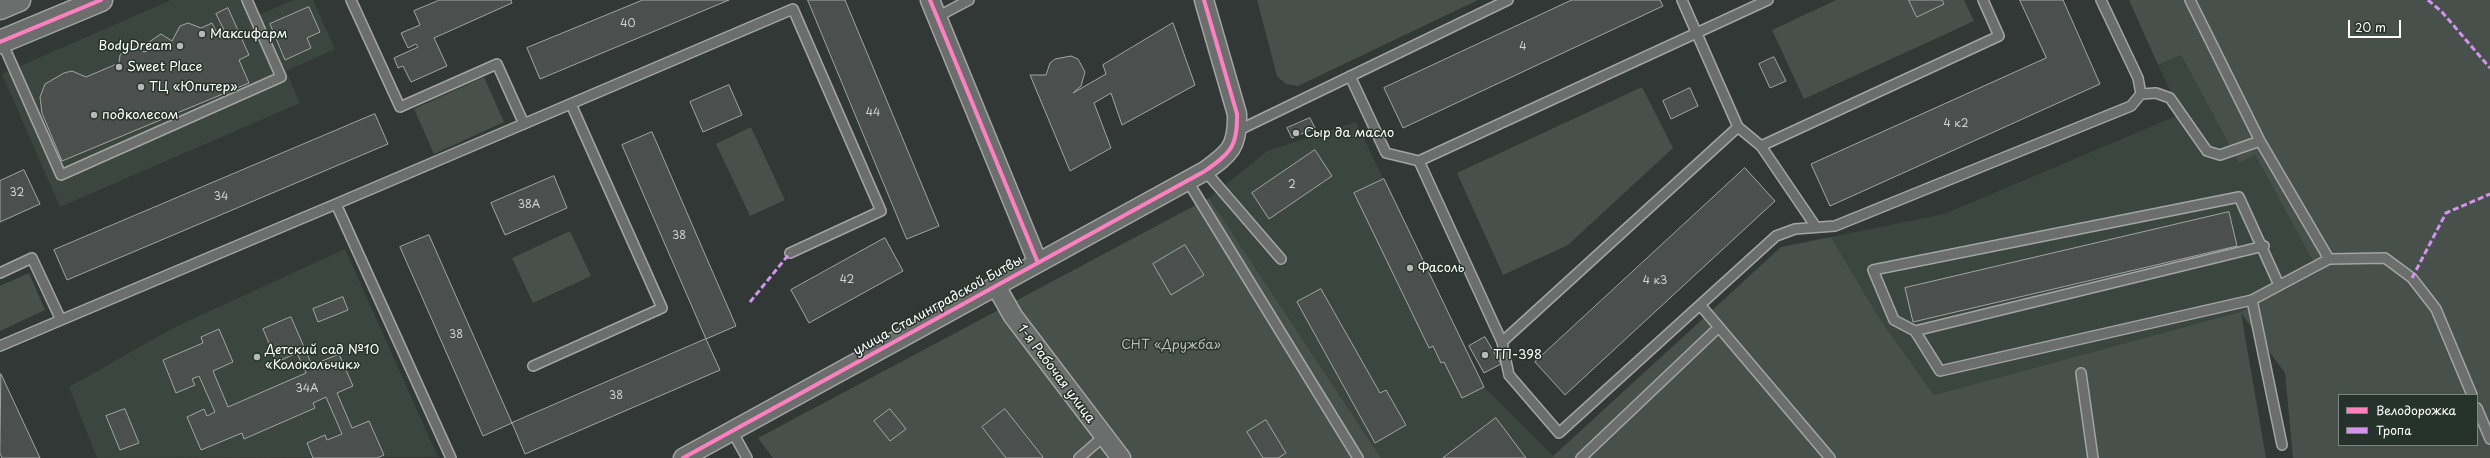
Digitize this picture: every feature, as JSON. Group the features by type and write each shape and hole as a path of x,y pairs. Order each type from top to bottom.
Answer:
{"street":[{"path":"0,8 18,0"},
{"path":"1,42 101,0"},
{"name":"улица Сталинградской Битвы","path":"683,458 1038,262 930,0"},
{"path":"1038,262 1205,171 1222,159 1233,147 1238,131 1237,114 1204,0"},
{"name":"1-я Рабочая улица","path":"996,286 1012,316 1103,437 1121,458"}],"lane":[{"path":"1,42 61,175 281,77 247,0"},
{"path":"350,0 400,107 497,64 524,124"},
{"path":"937,17 969,0"},
{"path":"1238,131 1508,0"},
{"path":"1682,0 1738,127 1761,146 1816,227"},
{"path":"1350,76 1386,153 1418,162 1768,0"},
{"path":"1761,146 1999,36 1983,0"},
{"path":"2101,0 2138,78 2141,94"},
{"path":"2190,0 2260,141 2329,259"},
{"path":"0,346 793,9 881,211 790,253"},
{"path":"1418,162 1502,342 1509,375 1559,433 1701,306 1776,236 1795,229 1835,226 2131,106 2141,94 2156,93 2170,98 2207,151 2220,155 2260,141"},
{"path":"533,366 662,308 571,104"},
{"path":"1502,342 1738,127"},
{"path":"1205,171 1281,259"},
{"path":"1187,180 1358,458"},
{"path":"2280,285 2264,246 2239,197 1873,270 1894,320 1915,331 1940,371 2252,300 2329,259 2384,258 2412,278 2436,309 2472,394"},
{"path":"336,204 451,458"},
{"path":"1915,331 2264,246"},
{"path":"0,273 32,258 61,320"},
{"path":"2252,300 2282,445"},
{"path":"1701,306 1830,458"},
{"path":"1581,458 1719,327"},
{"path":"2081,373 2093,458"},
{"path":"2478,410 2490,439"},
{"path":"732,431 747,458"},
{"path":"1079,458 1103,437"}],"shaded area":[{"path":"171,0 249,0 256,16 294,0 313,0 335,49 286,71 300,103 60,207 2,74"},
{"path":"2181,55 2239,163 2255,155 2319,272 2240,312 1934,395 1879,318 1831,237 1944,214 2181,114 2158,65"},
{"path":"1356,122 1484,387 1553,456 1551,458 1381,458 1209,198 1267,151"},
{"name":"Детский сад №10 «Колокольчик»","path":"345,249 438,457 97,458 69,387 173,328"}],"green space":[{"path":"1257,0 1478,0 1298,86 1286,84 1277,76"},
{"path":"1836,0 1964,0 1974,21 1804,99 1772,30"},
{"path":"2129,0 2490,0 2490,458 2293,458 2285,373 2241,313 2266,458 1551,458 1781,247 1831,237 1879,318 1934,395 2240,312 2319,272 2255,155 2239,163 2181,55 2158,65"},
{"path":"484,77 504,122 434,154 414,109"},
{"path":"1642,87 1673,148 1568,245 1503,275 1457,173"},
{"path":"751,127 785,200 750,216 716,144"},
{"name":"СНТ «Дружба»","path":"1209,198 1381,458 773,458 758,438"},
{"path":"570,231 591,276 533,303 512,258"},
{"path":"29,273 45,310 0,331 0,286"}],"building":[{"path":"440,0 511,0 512,3 434,38 447,66 411,82 403,66 398,68 394,58 418,47 416,44 408,48 401,33 420,25 414,11"},
{"path":"643,0 729,0 540,79 527,48"},
{"path":"808,0 845,0 939,226 907,239"},
{"path":"1572,0 1660,0 1663,6 1403,128 1384,88"},
{"path":"1909,0 1942,0 1944,4 1917,17"},
{"path":"2020,0 2063,0 2100,84 1830,206 1811,164 2046,58"},
{"path":"309,7 320,32 307,38 311,48 285,60 270,24"},
{"name":"ТЦ «Юпитер»","path":"228,8 249,55 239,60 249,83 62,161 42,113 40,97 45,84 64,73 72,71 86,77 119,63 120,55 128,47 137,47 144,52 147,51 149,42 161,34 172,41 180,26 188,23 201,28 212,23 220,39 227,36 216,14"},
{"path":"1173,23 1195,85 1122,125 1111,93 1094,103 1111,148 1070,171 1030,75 1046,75 1050,63 1055,59 1071,56 1078,59 1085,72 1081,86 1073,93 1106,74 1103,65"},
{"path":"1774,57 1786,81 1770,88 1759,64"},
{"path":"729,85 742,115 703,132 690,102"},
{"path":"1690,88 1698,106 1671,119 1663,101"},
{"path":"375,114 388,144 67,280 54,250"},
{"name":"Сыр да масло","path":"1310,118 1315,128 1292,138 1287,128"},
{"path":"652,132 736,326 706,339 622,145"},
{"path":"1315,150 1332,176 1269,219 1252,193"},
{"path":"1745,168 1775,201 1565,395 1535,362"},
{"path":"24,170 40,204 0,222 0,181"},
{"path":"554,176 567,208 505,235 491,203"},
{"path":"1384,179 1484,387 1462,398 1444,362 1441,363 1433,346 1429,348 1354,193"},
{"path":"2229,212 2237,246 1913,322 1905,288"},
{"path":"429,235 512,423 483,436 400,247"},
{"path":"885,238 903,271 809,323 791,290"},
{"path":"1185,245 1204,275 1171,295 1153,264"},
{"path":"1321,289 1380,393 1386,390 1406,425 1375,443 1297,302"},
{"path":"343,297 348,310 318,322 313,309"},
{"path":"291,317 314,370 323,366 322,361 339,354 353,386 337,393 352,428 369,421 384,455 377,458 313,458 307,443 325,435 327,440 342,434 326,397 313,403 315,408 244,439 242,433 201,450 187,417 204,409 207,416 215,412 199,376 192,379 195,385 176,393 163,360 203,343 201,337 219,329 233,362 213,371 228,407 306,373 297,353 277,362 263,329"},
{"name":"ТП-398","path":"1485,337 1501,364 1484,373 1469,346"},
{"path":"706,339 720,370 525,454 512,423"},
{"path":"1,374 40,458 2,458 0,453"},
{"path":"125,409 139,443 120,450 106,416"},
{"path":"890,409 906,429 890,441 874,421"},
{"path":"1005,409 1043,457 1006,458 982,427"},
{"path":"1496,418 1526,458 1443,458"},
{"path":"1266,420 1286,453 1278,458 1263,458 1247,432"}],"marked path":[{"path":"2428,0 2442,12 2490,68"},
{"path":"2412,278 2446,213 2490,194"},
{"path":"750,302 790,253"}],"cycle path":[{"path":"0,42 101,0"},
{"path":"930,0 1038,263"},
{"path":"683,458 1205,171 1221,159 1231,148 1234,142 1237,114 1204,0"}],"place":[{"name":"Максифарм","path":"202,34"},
{"name":"BodyDream","path":"180,46"},
{"name":"Sweet Place","path":"119,67"},
{"name":"ТЦ «Юпитер»","path":"141,87"},
{"name":"подколесом","path":"94,115"},
{"name":"Сыр да масло","path":"1296,133"},
{"name":"Фасоль","path":"1410,268"},
{"name":"ТП-398","path":"1485,355"},
{"name":"Детский сад №10 «Колокольчик»","path":"257,357"}]}
